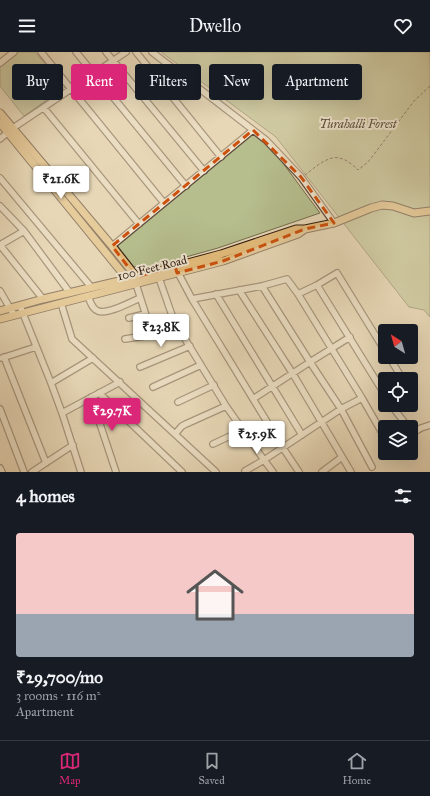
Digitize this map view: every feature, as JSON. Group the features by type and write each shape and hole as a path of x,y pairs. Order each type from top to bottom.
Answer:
{"main road":[{"path":"0,113 10,130 68,206 134,281"},
{"path":"0,123 10,130 74,201 112,246 134,281"},
{"path":"68,206 74,201"},
{"name":"100 Feet Road","path":"0,311 12,312 61,303 176,270 223,261 298,234 305,229 334,223 382,205 393,206 414,214 430,211"},
{"name":"100 Feet Road","path":"21,310 43,299 92,288 159,278 176,270"},
{"name":"100 Feet Road","path":"0,319 12,312"}],"street":[{"path":"0,63 14,52"},
{"path":"41,52 71,88"},
{"path":"76,52 86,64"},
{"path":"106,52 204,171"},
{"path":"109,64 126,52"},
{"path":"136,52 221,157"},
{"path":"152,52 266,140 301,177 334,223"},
{"path":"0,139 10,130 71,90"},
{"path":"81,100 164,203"},
{"path":"115,100 186,186"},
{"path":"44,108 139,224"},
{"path":"112,246 253,130"},
{"path":"0,178 92,288"},
{"path":"0,206 24,230 70,293"},
{"path":"24,230 0,245 43,299"},
{"path":"176,270 253,399 299,472"},
{"path":"298,294 337,273 378,340"},
{"path":"159,278 174,320 226,406 273,472"},
{"path":"192,298 262,286 287,279 298,294 378,426"},
{"path":"126,339 152,335 134,281"},
{"path":"317,285 378,383"},
{"path":"262,286 341,410 372,467"},
{"path":"239,290 351,472"},
{"path":"0,291 12,312"},
{"path":"216,294 302,435"},
{"path":"88,296 94,308 99,312 108,311 140,298"},
{"path":"61,303 72,339 216,472"},
{"path":"21,310 51,383 81,472"},
{"path":"129,318 145,314"},
{"path":"253,399 350,337"},
{"path":"140,367 190,346"},
{"path":"36,347 2,358 46,463"},
{"path":"51,383 92,358"},
{"path":"153,387 201,365"},
{"path":"62,413 120,382"},
{"path":"178,402 214,385"},
{"path":"99,393 182,472"},
{"path":"91,398 116,472"},
{"path":"245,471 362,398"},
{"path":"175,434 182,426 226,406"},
{"path":"0,409 24,472"},
{"path":"396,412 403,420"},
{"path":"418,430 430,425"},
{"path":"213,444 243,430"},
{"path":"32,472 72,445"},
{"path":"322,472 342,457"},
{"path":"0,468 2,472"}],"path":[{"path":"301,177 328,159 338,157 351,164 358,170 368,162 414,101 430,86"}],"highlighted area":[{"path":"253,130 301,177 334,223 305,229 223,261 177,273 175,266 136,277 112,246"}],"green space":[{"path":"17,52 35,52 45,64 12,64 12,100 47,100 24,116 0,86 0,65"},
{"name":"Turahalli Forest","path":"161,52 430,52 430,317 424,310 409,307 276,137 226,100 264,100 264,64 209,64 209,87 201,82 201,64 177,64"},
{"path":"254,132 268,143 320,213 218,248 143,269 140,265 134,267 117,245"}]}
